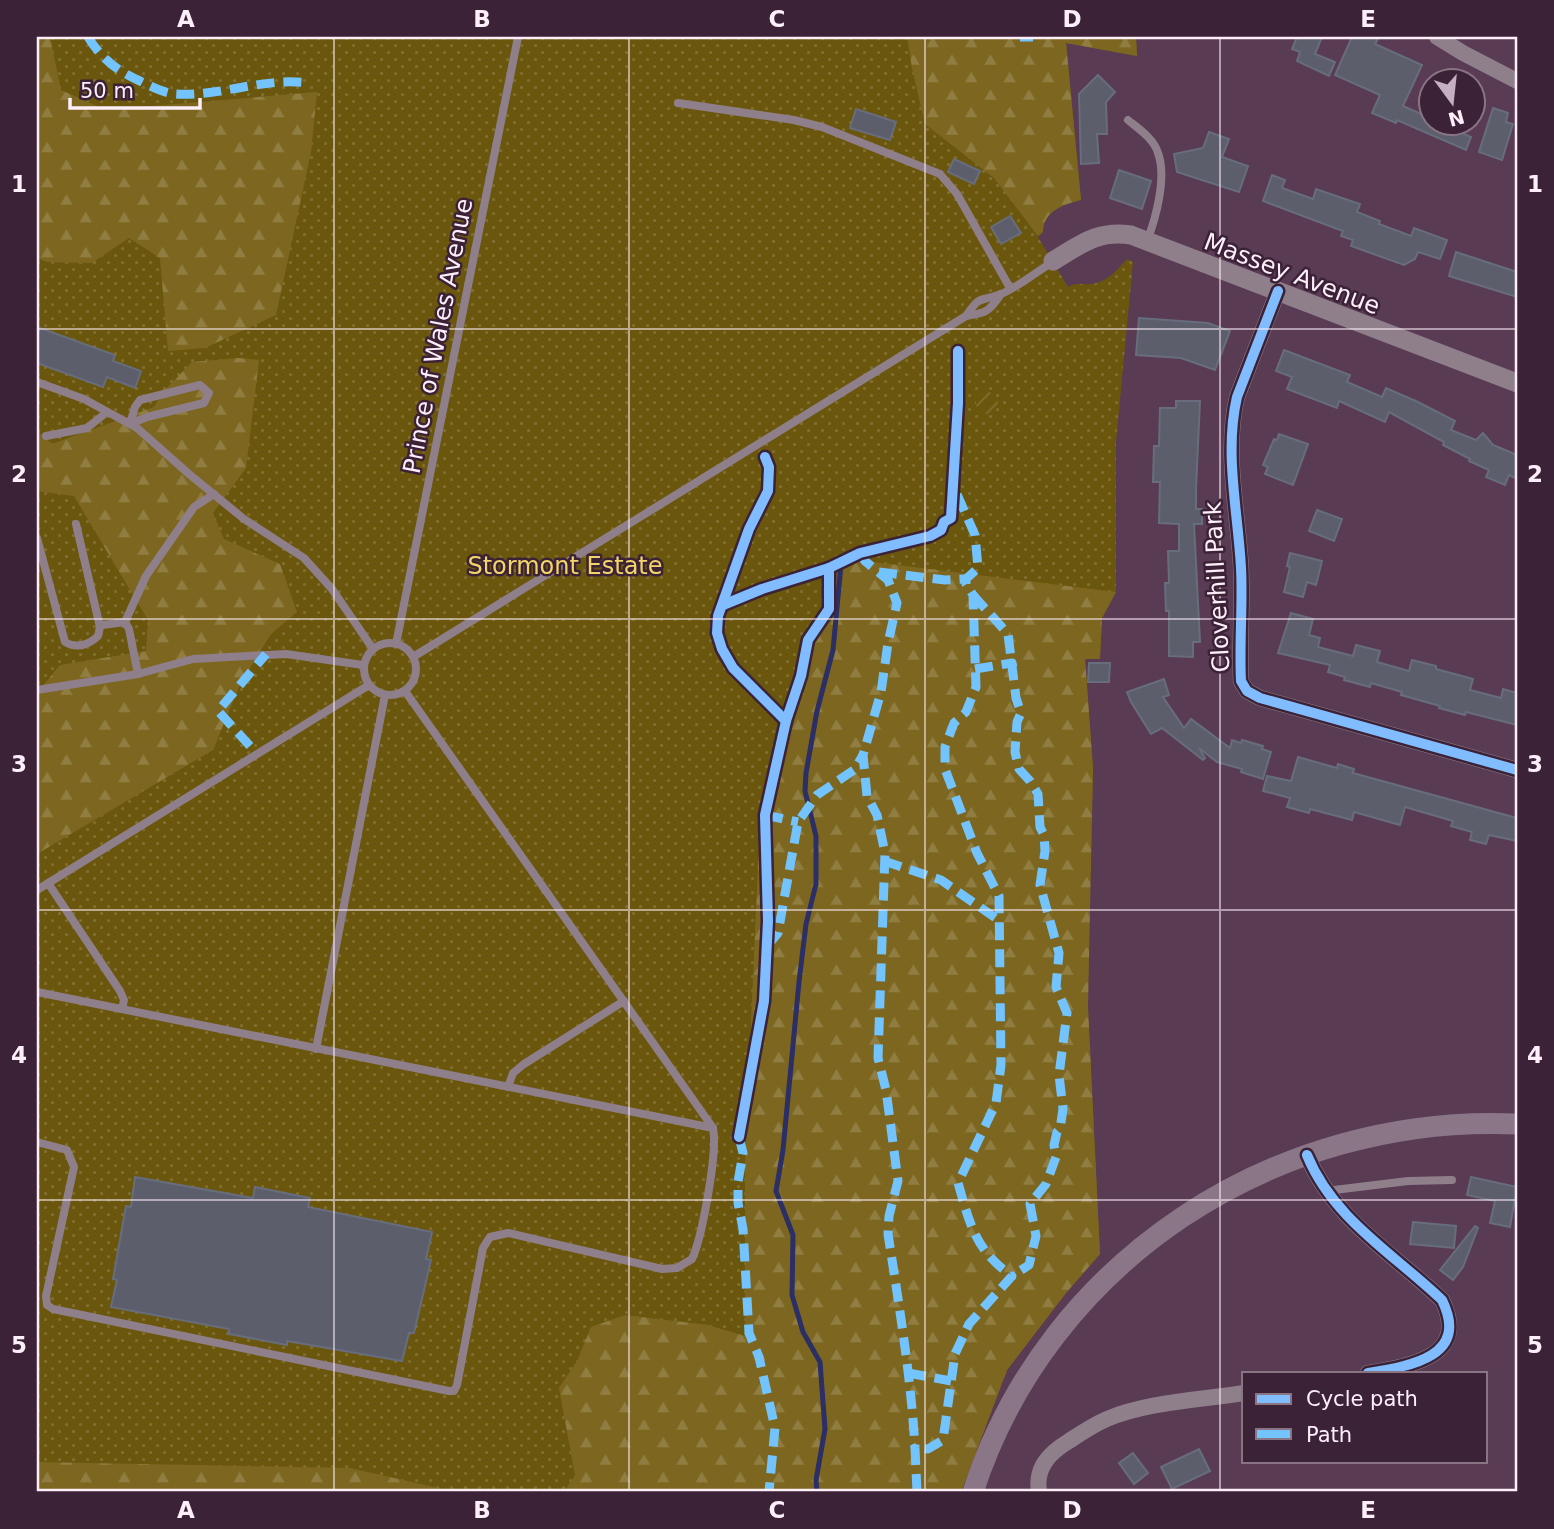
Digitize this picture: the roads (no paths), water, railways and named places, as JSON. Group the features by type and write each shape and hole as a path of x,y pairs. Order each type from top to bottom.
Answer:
{"main road":[{"path":"972,1492 1005,1416 1035,1363 1062,1326 1101,1283 1134,1253 1180,1218 1227,1189 1268,1169 1372,1136 1433,1125 1517,1124"}],"street":[{"path":"1437,37 1517,81"},
{"name":"Massey Avenue","path":"1053,261 1099,235 1116,233 1147,241 1517,383"},
{"name":"Cloverhill Park","path":"1278,291 1233,413 1232,463 1241,569 1241,681 1247,691 1260,698 1517,770"},
{"path":"1307,1155 1320,1183 1343,1212 1442,1300 1449,1313 1450,1328 1445,1344 1435,1353 1421,1362 1373,1372"},
{"path":"1039,1492 1039,1471 1046,1459 1062,1445 1107,1419 1139,1409 1242,1393"}],"lane":[{"name":"Prince of Wales Avenue","path":"396,644 518,37"},
{"path":"678,103 794,120 822,127 940,174 957,194 1010,288"},
{"path":"1128,120 1147,136 1158,153 1158,214 1147,241"},
{"path":"413,657 966,316 985,313 992,308 1001,294 1053,261"},
{"path":"966,316 976,302 984,297 1001,294"},
{"path":"37,382 84,399 130,424 244,519 288,545 311,564 332,589 373,649"},
{"path":"200,385 209,393 204,403 130,424 140,400 200,385"},
{"path":"46,436 87,428 107,412"},
{"path":"125,622 146,576 194,507 214,494"},
{"path":"37,544 65,642 75,646 92,642 98,636 100,626 76,524"},
{"path":"100,626 125,622"},
{"path":"125,622 130,629 138,674"},
{"path":"382,644 396,644 408,650 413,657 416,671 405,691 385,695 369,685 363,665 373,649 382,644"},
{"path":"37,690 138,674 193,659 286,653 363,665"},
{"path":"37,890 369,685"},
{"path":"37,1142 67,1150 74,1167 46,1296 47,1305 53,1309 454,1391 483,1248 490,1237 509,1233 662,1269 686,1264 695,1252 713,1167 716,1142 713,1128 405,691"},
{"path":"316,1049 385,695"},
{"path":"48,883 120,991 124,1000 122,1009"},
{"path":"37,992 713,1128"},
{"path":"508,1087 513,1073 524,1064 624,1001"},
{"path":"1326,1191 1408,1181 1452,1180"}],"waterway":[{"path":"817,1492 816,1480 825,1429 820,1362 803,1332 792,1295 793,1235 776,1191 783,1150 806,924 816,884 816,836 805,791 806,773 817,711 833,650 841,565"}],"park label":[{"name":"Stormont Estate","path":"565,566"}]}
